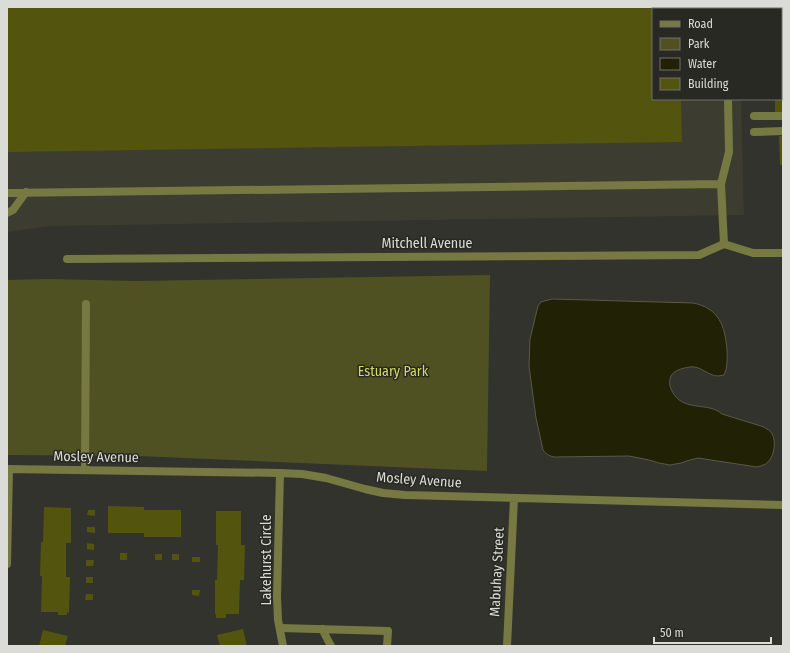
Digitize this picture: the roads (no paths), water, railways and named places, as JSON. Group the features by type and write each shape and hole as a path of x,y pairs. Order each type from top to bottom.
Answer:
{"street":[{"path":"728,100 729,152 721,184 724,244 753,252 783,253"},
{"path":"754,116 783,116"},
{"path":"754,132 783,131"},
{"path":"7,192 721,184"},
{"path":"7,213 13,210 26,192"},
{"name":"Mitchell Avenue","path":"68,259 699,255 724,244"},
{"path":"85,470 86,304"},
{"path":"7,564 8,469"},
{"name":"Mosley Avenue","path":"8,469 302,474 326,478 384,493 405,495 783,505"},
{"name":"Lakehurst Circle","path":"280,473 277,597 278,620 283,646"},
{"name":"Mabuhay Street","path":"507,646 514,498"},
{"path":"280,628 388,631 387,646"},
{"path":"322,629 331,646"}],"water":[{"path":"552,299 693,303 702,305 709,309 719,319 726,341 727,359 724,375 714,376 694,367 682,369 674,372 671,376 671,389 677,398 689,405 710,408 722,414 764,427 772,434 774,438 774,451 768,462 757,467 698,458 670,465 629,456 554,457 546,454 543,450 536,418 529,366 530,339 538,306 541,302"}],"park label":[{"name":"Estuary Park","path":"393,371"}]}
